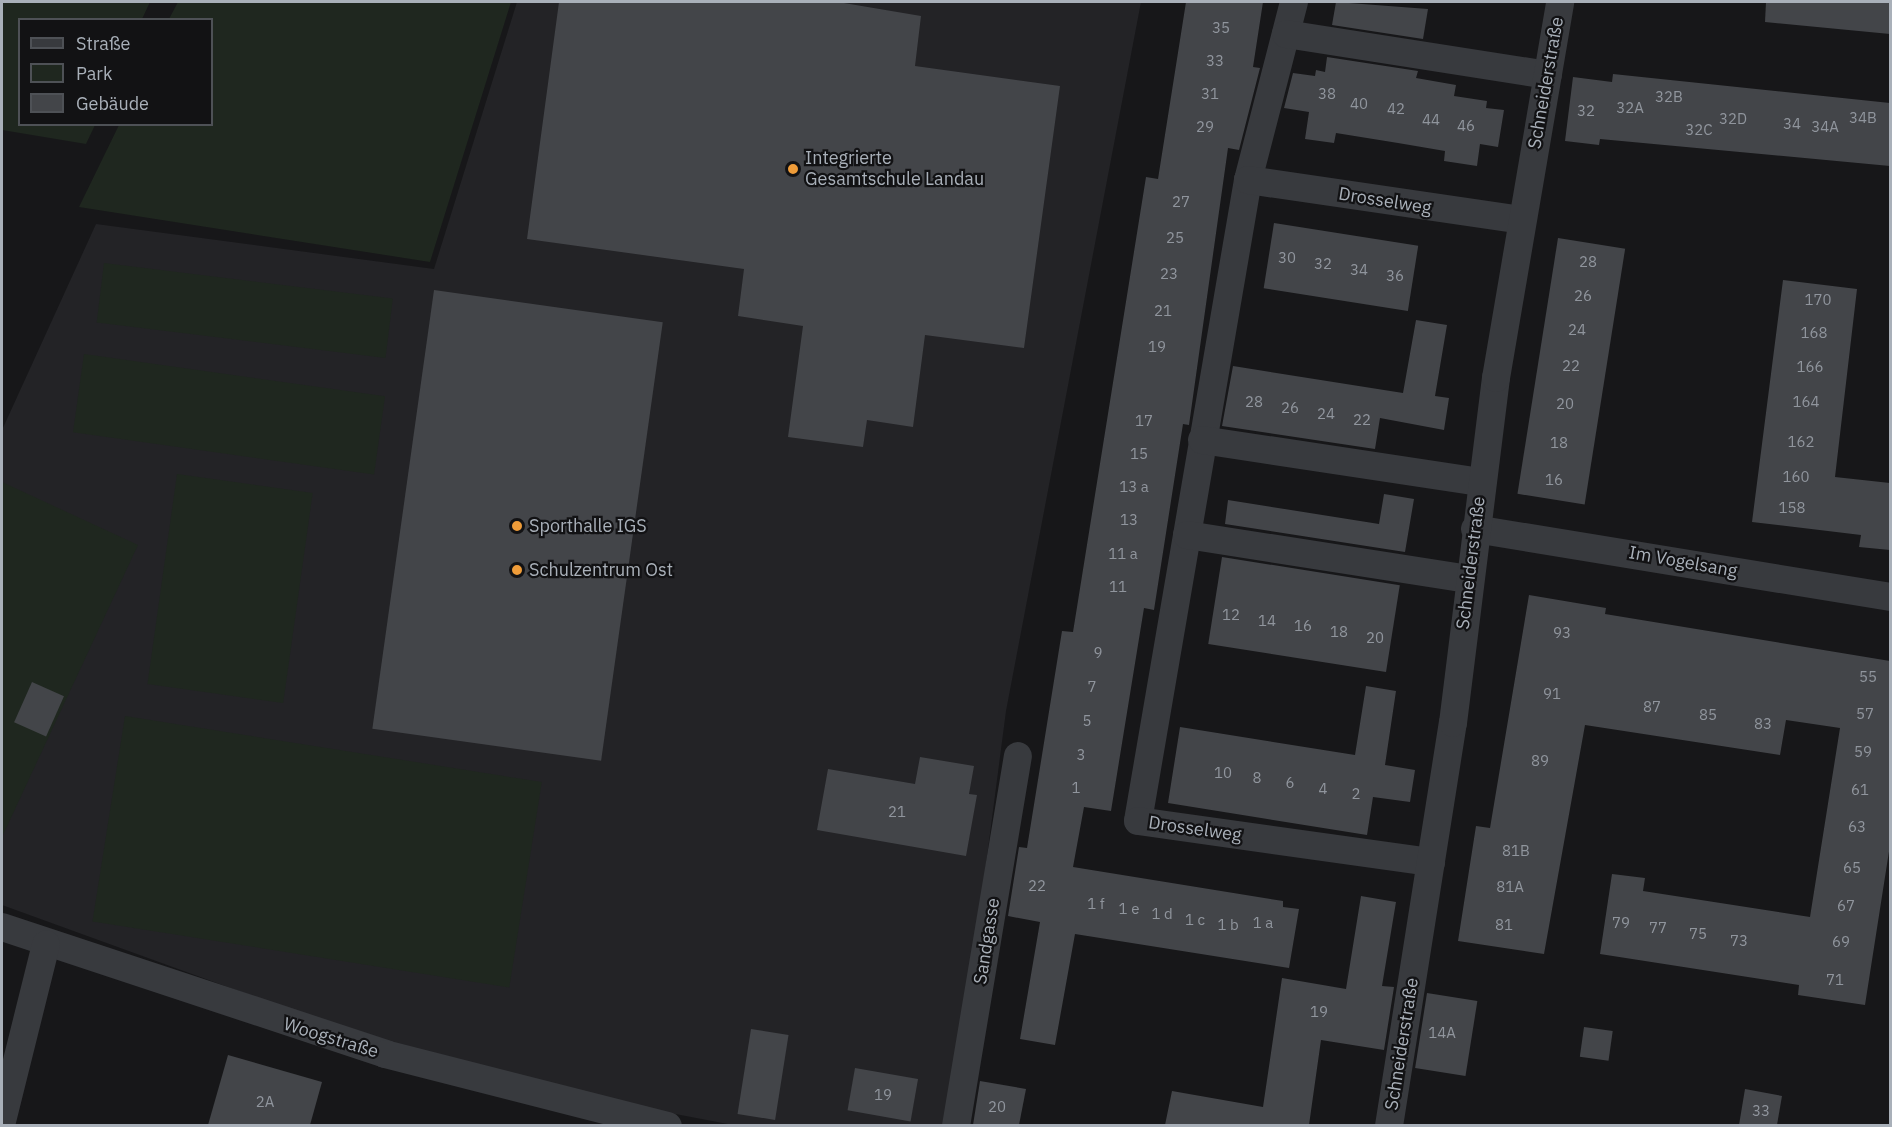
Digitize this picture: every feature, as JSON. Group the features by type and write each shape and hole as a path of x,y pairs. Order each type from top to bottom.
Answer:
{"street":[{"name":"Drosselweg","path":"1294,2 1248,180 1138,821 1431,862"},
{"name":"Schneiderstraße","path":"1389,1125 1431,862 1480,482 1560,2"},
{"path":"1286,34 1548,75"},
{"name":"Drosselweg","path":"1248,180 1522,220"},
{"path":"1202,440 1480,482"},
{"name":"Im Vogelsang","path":"1475,529 1890,597"},
{"path":"1187,535 1468,579"},
{"name":"Sandgasse","path":"956,1125 1017,756"},
{"name":"Woogstraße","path":"2,927 46,944 385,1054 668,1125"},
{"path":"2,1121 46,944"}],"shaded area":[{"name":"Schulzentrum Ost","path":"517,2 1141,2 1006,711 952,1125 733,1125 550,1090 319,1020 2,905 2,430 96,224 434,269"}],"green space":[{"path":"2,2 150,2 142,18 18,18 18,126 95,126 86,144 2,130"},
{"path":"178,2 511,2 430,262 79,207 119,126 213,126 213,18 170,18"},
{"path":"104,263 393,298 386,358 97,323"},
{"path":"84,354 385,396 374,475 73,432"},
{"path":"177,474 313,493 283,703 147,684"},
{"path":"2,482 138,545 2,837"},
{"path":"125,716 542,782 509,987 92,921"}],"building":[{"name":"Integrierte Gesamtschule Landau","path":"559,2 838,2 921,16 915,66 1060,86 1024,348 925,335 913,427 867,420 863,447 788,437 803,326 738,316 744,269 527,239"},
{"path":"1186,2 1263,2 1253,67 1260,68 1239,150 1228,148 1189,425 1183,424 1154,610 1144,608 1111,811 1084,807 1073,867 1283,901 1283,907 1299,909 1289,968 1075,934 1055,1045 1020,1039 1040,922 1008,916 1019,847 1027,848 1062,631 1073,632 1146,177 1158,179"},
{"path":"1336,2 1428,9 1423,39 1332,25"},
{"path":"1766,2 1890,2 1890,34 1765,22"},
{"path":"1327,57 1418,71 1416,78 1456,85 1454,96 1487,101 1486,108 1504,110 1498,147 1480,144 1477,166 1444,161 1445,151 1336,133 1334,143 1305,139 1309,112 1284,108 1293,73 1315,76 1316,70 1325,72"},
{"path":"1613,74 1890,103 1890,166 1600,139 1599,145 1565,141 1573,77 1612,82"},
{"path":"1274,223 1418,246 1408,311 1264,288"},
{"path":"1558,238 1625,249 1585,504 1517,494"},
{"path":"1783,280 1857,289 1835,477 1890,483 1890,550 1859,547 1861,535 1752,522"},
{"name":"Sporthalle IGS","path":"434,290 663,322 601,761 372,729"},
{"path":"1416,320 1447,325 1435,396 1449,398 1444,430 1380,418 1375,449 1222,426 1233,366 1403,393"},
{"path":"1384,494 1414,499 1405,552 1225,524 1228,500 1379,524"},
{"path":"1222,557 1400,585 1386,672 1208,644"},
{"path":"1529,595 1606,608 1605,614 1890,661 1890,845 1865,1005 1798,995 1799,985 1600,954 1612,874 1645,878 1643,891 1810,917 1840,728 1786,720 1780,755 1585,725 1544,954 1458,941 1476,826 1490,828"},
{"path":"32,682 64,696 46,736 14,722"},
{"path":"1366,686 1396,691 1385,765 1415,770 1410,802 1373,797 1367,835 1168,803 1180,727 1355,755"},
{"path":"920,757 974,766 969,794 977,795 966,856 817,830 828,769 915,784"},
{"path":"1361,896 1396,902 1382,986 1394,987 1384,1050 1321,1040 1309,1125 1165,1125 1172,1091 1263,1107 1282,978 1346,989"},
{"path":"1427,993 1477,1001 1465,1076 1415,1068"},
{"path":"1584,1027 1613,1031 1609,1061 1580,1057"},
{"path":"751,1029 789,1035 775,1120 738,1114"},
{"path":"228,1055 322,1082 310,1125 208,1125"},
{"path":"855,1068 918,1079 911,1121 848,1110"},
{"path":"980,1081 1026,1089 1019,1125 973,1125"},
{"path":"1745,1089 1782,1096 1777,1125 1739,1125"}],"place":[{"name":"Integrierte Gesamtschule Landau","path":"793,169"},
{"name":"Sporthalle IGS","path":"517,526"},
{"name":"Schulzentrum Ost","path":"517,570"}]}
